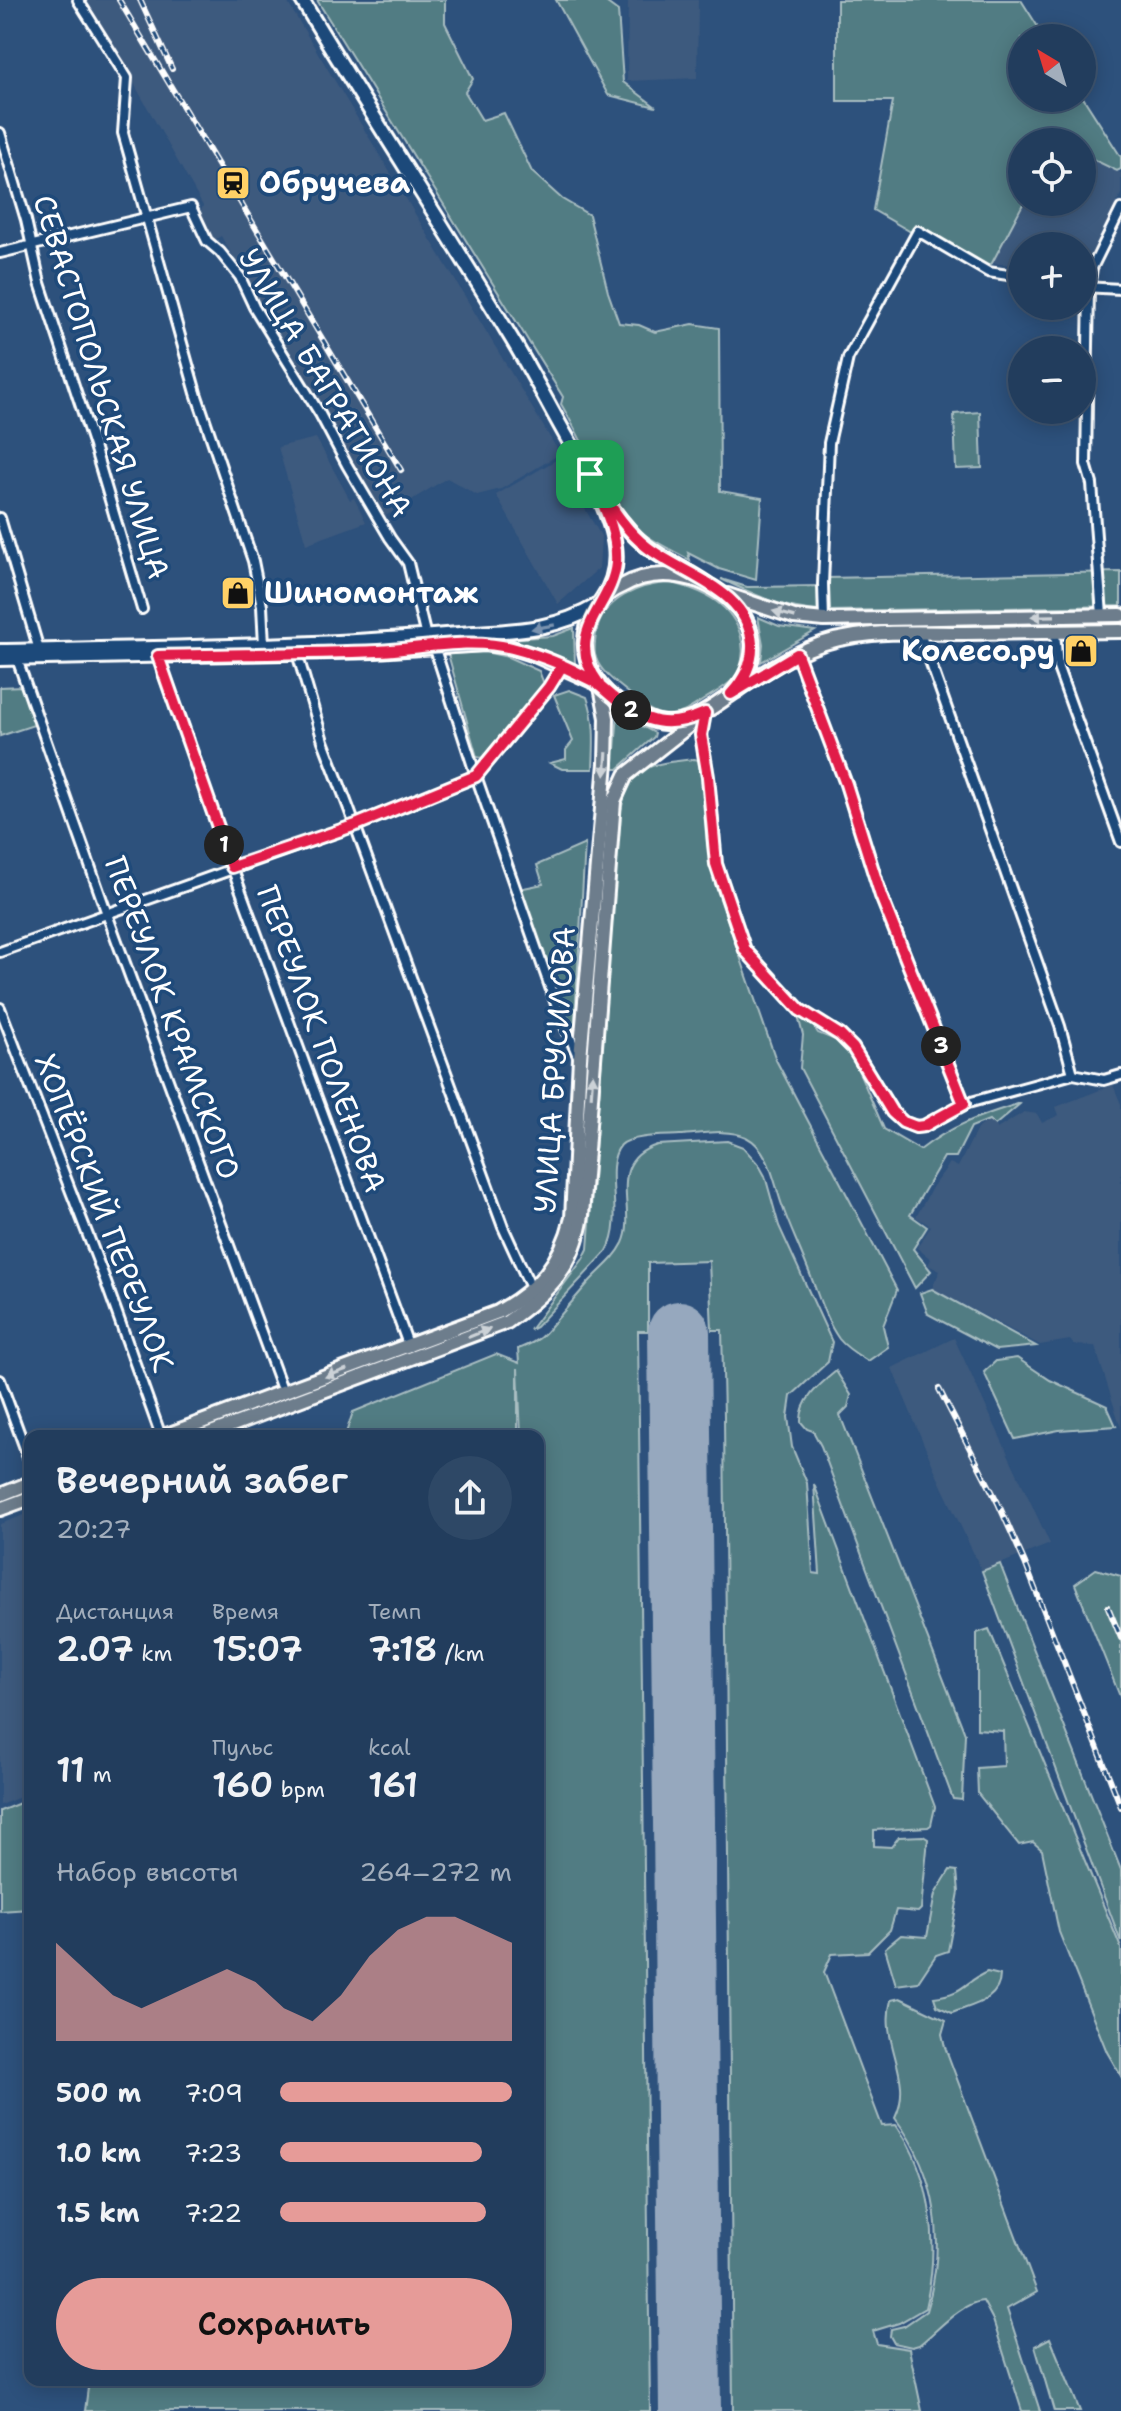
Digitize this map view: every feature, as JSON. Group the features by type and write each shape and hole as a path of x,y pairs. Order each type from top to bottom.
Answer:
{"main road":[{"path":"302,0 371,115 442,223 590,474 631,532 645,545 722,593 736,604 744,616 752,647 747,672 731,694"},
{"path":"590,474 607,513 616,545 613,579 599,603 585,648 589,668 600,686"},
{"path":"0,659 386,650 430,641 548,627 578,616 634,579 653,575 683,576 710,586"},
{"path":"722,593 794,617 824,620 1121,615"},
{"path":"0,651 430,641 485,644 509,647 562,666 600,686 621,704 652,720 676,723 705,713 797,654 845,638 920,633 1121,631"},
{"name":"УЛИЦА БРУСИЛОВА","path":"179,1430 498,1312 532,1291 546,1276 562,1249 572,1218 580,1058 606,763 607,718 600,686"},
{"name":"УЛИЦА БРУСИЛОВА","path":"219,1430 507,1322 539,1299 558,1278 570,1260 582,1215 614,801 626,775 705,713"},
{"path":"0,1495 24,1485"},
{"path":"0,1509 24,1500"}],"street":[{"path":"78,0 127,78 123,133 196,393 253,561 262,606 264,645"},
{"name":"СЕВАСТОПОЛЬСКАЯ УЛИЦА","path":"0,133 40,283 94,446 142,609"},
{"name":"УЛИЦА БАГРАТИОНА","path":"0,253 191,207 207,241 240,277 254,307 320,414 390,538 408,563 430,641"},
{"path":"1096,260 1121,209"},
{"path":"824,620 829,443 848,358 918,231 988,272 1008,275"},
{"path":"1096,288 1121,289"},
{"path":"1086,320 1086,464 1092,484 1102,615"},
{"path":"0,518 39,650"},
{"path":"1055,632 1058,668 1121,842"},
{"path":"920,633 1060,1026 1073,1074"},
{"path":"430,641 558,1010 580,1058"},
{"path":"297,653 323,741 503,1227 532,1291"},
{"path":"797,654 846,784 881,896 964,1104"},
{"name":"ПЕРЕУЛОК ПОЛЕНОВА","path":"158,656 232,867 409,1347"},
{"name":"ПЕРЕУЛОК КРАМСКОГО","path":"17,659 283,1392"},
{"path":"0,952 356,825 476,776 549,687 562,666"},
{"path":"705,713 701,735 716,864 745,950 800,1010 840,1035 853,1048 892,1112 903,1122 916,1127 924,1126 964,1104 1073,1074 1104,1080 1121,1075"},
{"name":"ХОПЁРСКИЙ ПЕРЕУЛОК","path":"0,1008 161,1430"},
{"path":"0,1380 24,1446"}],"shaded area":[{"path":"87,0 286,0 560,454 501,489 477,495 447,478 384,517 221,236 207,244 195,224 203,206"},
{"path":"628,0 698,0 697,78 627,81"},
{"path":"1096,161 1121,173 1121,194 1096,245 1096,232 1008,232 1017,216 1096,216"},
{"path":"1008,232 1008,265 992,263"},
{"path":"316,438 350,500 354,498 366,522 306,544 278,447"},
{"path":"556,460 601,536 599,568 558,604 496,495"},
{"path":"1113,1085 1121,1104 1121,1428 1095,1346 1074,1345 1070,1340 1040,1345 932,1288 940,1271 928,1265 931,1259 917,1248 931,1226 916,1217 950,1163 958,1167 977,1129 990,1120 997,1129 1024,1112 1037,1114 1042,1123 1059,1115 1056,1107"},
{"path":"954,1338 1050,1544 982,1571 939,1480 892,1368"},
{"path":"24,1515 24,1795 0,1805 0,1524"}],"green space":[{"path":"317,0 445,0 445,23 473,79 465,92 482,120 504,113 532,172 562,199 589,215 619,323 639,325 655,332 693,324 719,328 720,491 762,498 756,580 719,569 688,553 690,560 641,532 630,521 598,472 561,404 563,397"},
{"path":"556,0 603,0 618,11 623,82 656,107 608,95"},
{"path":"837,0 1021,0 1036,24 1008,24 1008,112 1092,112 1121,157 1121,169 1117,171 1096,161 1096,128 1008,128 1008,216 1017,216 992,263 980,272 873,210 893,101 837,101"},
{"path":"980,412 982,468 956,469 954,414"},
{"path":"1121,572 1121,606 827,611 827,578"},
{"path":"721,579 747,587 821,586 821,611 782,604"},
{"path":"671,583 706,595 725,609 739,629 743,651 739,669 729,683 685,711 666,715 649,709 610,678 598,663 594,646 600,622 614,603 635,590"},
{"path":"758,617 779,626 815,631 761,662 763,644"},
{"path":"574,628 575,665 506,639 553,636"},
{"path":"485,652 508,657 539,671 544,684 482,758 477,757 448,654"},
{"path":"22,686 37,724 0,736 0,687"},
{"path":"569,690 587,697 590,706 594,733 593,769 562,769 550,763 566,759 566,750 573,741 554,695"},
{"path":"618,713 655,733 618,769 614,769 614,762"},
{"path":"699,760 703,776 707,844 714,881 776,1060 897,1290 883,1326 888,1347 868,1361 842,1343 829,1322 766,1158 754,1142 731,1133 649,1137 632,1139 621,1145 613,1166 614,1223 607,1251 530,1330 588,1249 619,820 623,802 634,778 642,771 663,763"},
{"path":"585,844 574,1038 567,1039 532,919 519,889 543,884 537,865"},
{"path":"798,1016 808,1018 818,1033 838,1041 850,1051 884,1129 920,1150 968,1122 1021,1103 995,1125 989,1120 971,1127 956,1157 944,1157 910,1215 927,1227 913,1249 931,1271 915,1288 800,1068 803,1035"},
{"path":"727,1141 743,1147 765,1176 779,1226 832,1342 828,1362 791,1396 788,1417 792,1447 807,1483 813,1573 820,1574 814,1484 935,1807 928,1827 874,1830 874,1846 891,1847 899,1837 923,1836 928,1839 921,1909 918,1912 896,1910 890,1930 868,1952 832,1954 824,1972 882,2126 896,2125 918,2167 925,2189 930,2213 932,2261 925,2308 899,2323 873,2331 877,2344 909,2349 922,2411 733,2411 724,1416 722,1330 712,1330 709,1261 648,1263 648,1331 638,1331 650,2411 85,2411 88,2386 544,2386 544,1430 521,1430 518,1368 518,1430 347,1430 353,1412 496,1354 519,1363 518,1349 542,1336 620,1249 627,1230 626,1188 631,1163 641,1153 657,1145"},
{"path":"932,1289 1036,1346 996,1350 928,1314 920,1293"},
{"path":"1017,1358 1050,1380 1107,1406 1116,1426 1059,1430 1015,1439 984,1372 996,1361"},
{"path":"836,1371 851,1395 848,1407 840,1415 965,1734 962,1800 953,1799 821,1446 813,1431 801,1422 807,1400"},
{"path":"1000,1564 1121,1870 1121,1942 982,1571"},
{"path":"1096,1569 1121,1576 1121,1699 1075,1584"},
{"path":"989,1629 1121,1948 1121,2076 1107,2052 1059,1932 1042,1850 1033,1842 1019,1845 978,1794 977,1768 1004,1766 1003,1731 977,1729 977,1633"},
{"path":"24,1801 24,1909 0,1911 0,1811"},
{"path":"950,1870 957,1871 959,1892 948,1951 936,1955 918,1982 896,1985 885,1948 901,1935 927,1937 935,1894"},
{"path":"987,1972 1000,1975 999,1984 990,1996 952,2013 937,2006 934,1997 958,1990"},
{"path":"900,1998 946,2020 942,2034 945,2047 1037,2292 1007,2309 1040,2411 1022,2411 993,2320 983,2301 958,2312 919,2345 912,2347 894,2343 890,2336 891,2329 904,2326 926,2311 936,2261 937,2236 929,2186 921,2163 895,2118 901,2088 889,2031 889,2016 891,2000"},
{"path":"1050,2338 1080,2411 1054,2411 1035,2346"}],"runway":[{"path":"679,1332 690,2411"}],"railway":[{"path":"119,0 401,470"},
{"path":"140,0 172,69"},
{"path":"939,1389 1025,1563 1121,1807"},
{"path":"1108,1607 1121,1638"}],"place":[{"name":"Обручева","path":"233,183"},
{"name":"Шиномонтаж","path":"238,593"},
{"name":"Колесо.ру","path":"1081,651"}],"route":[{"path":"590,474 607,513 616,545 613,579 594,613 585,648 591,674 599,684 562,666 549,687 476,776 356,825 232,867 158,656 374,651 485,644 509,647 537,656 562,666 589,678 599,684 630,709 652,720 676,723 705,713 700,727 716,864 745,950 800,1010 840,1035 853,1048 892,1112 903,1122 916,1127 924,1126 964,1104 881,896 846,784 797,654 731,694 743,680 752,658 751,637 744,616 736,604 722,593 645,545 631,532 590,474"}]}
